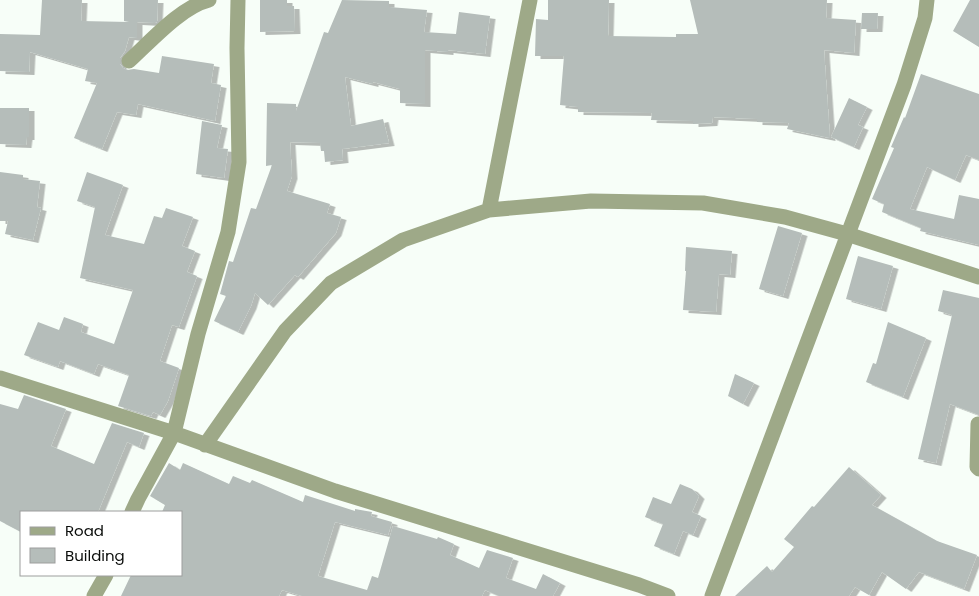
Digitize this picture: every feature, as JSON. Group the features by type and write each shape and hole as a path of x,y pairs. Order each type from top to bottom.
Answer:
{"street":[{"path":"130,61 182,13 209,0"},
{"path":"132,511 174,433 198,334 228,232 239,162 238,0"},
{"path":"489,210 530,0"},
{"path":"712,596 904,85 925,18 927,0"},
{"path":"205,445 286,331 331,283 403,240 489,210 591,201 703,203 785,216 979,277"},
{"path":"0,378 174,433 335,490 639,585 668,596"},
{"path":"978,424 979,469"},
{"path":"94,596 105,576"}],"building":[{"path":"42,0 82,0 81,21 129,22 124,21 124,0 158,0 157,22 137,22 137,38 129,37 125,51 120,58 120,64 127,70 134,69 159,73 162,56 214,64 211,83 221,85 215,121 138,104 136,115 117,112 102,149 74,138 97,83 85,81 88,69 30,52 29,72 0,71 0,34 40,35"},
{"path":"260,0 287,0 287,6 294,6 295,31 260,32"},
{"path":"342,0 389,1 389,7 427,10 424,32 456,34 459,12 490,16 485,54 448,50 448,52 425,50 425,104 400,103 400,89 345,77 351,126 383,119 389,143 342,149 343,160 325,162 324,151 321,151 320,143 290,142 292,176 287,191 330,204 327,213 341,217 336,233 298,277 295,275 268,305 255,293 251,306 238,332 214,321 226,296 220,294 229,261 233,262 251,208 256,209 272,165 266,166 267,103 296,104 296,111 324,32 328,33"},
{"path":"548,0 609,0 608,36 676,37 676,34 698,34 690,0 827,0 826,18 856,20 854,53 824,50 830,138 787,129 789,123 757,122 757,119 713,117 712,123 693,124 693,121 651,120 652,113 578,112 578,107 560,105 564,56 535,56 536,19 548,20"},
{"path":"970,0 979,0 979,47 953,31"},
{"path":"862,13 878,13 877,29 861,29"},
{"path":"921,74 979,94 979,160 966,155 955,180 927,167 910,209 954,219 959,195 979,199 979,245 920,231 921,228 882,212 884,204 872,199 894,148 891,147 905,118"},
{"path":"849,98 867,107 858,125 863,127 854,147 831,137"},
{"path":"0,108 29,108 29,137 27,137 26,145 0,144"},
{"path":"202,121 222,125 217,148 228,149 224,178 196,174"},
{"path":"0,172 23,175 23,179 40,181 37,207 41,208 33,240 5,234 8,221 0,221"},
{"path":"87,172 123,185 105,235 144,244 154,216 162,218 166,208 193,217 182,246 195,251 187,272 197,276 179,327 172,325 160,361 179,368 168,401 160,415 153,412 151,416 118,406 129,375 98,364 94,374 60,361 58,367 24,355 38,322 59,330 64,317 83,324 81,332 114,344 133,290 80,278 95,207 77,201"},
{"path":"778,226 802,233 783,296 759,289"},
{"path":"686,247 732,251 730,275 719,274 716,312 683,310"},
{"path":"858,256 893,266 881,309 846,299"},
{"path":"943,290 979,298 979,415 950,404 936,463 918,459 952,315 938,311"},
{"path":"888,322 926,338 903,397 866,382 873,363 876,364"},
{"path":"735,374 754,383 743,404 728,396"},
{"path":"24,395 66,409 51,446 94,464 112,423 144,433 139,447 127,442 98,511 20,511 20,531 0,521 0,404 18,409"},
{"path":"169,463 180,470 183,463 229,484 233,476 250,483 252,480 303,502 305,495 355,511 355,509 372,512 371,516 392,522 388,535 335,522 318,576 367,590 372,576 378,578 393,526 437,539 438,537 454,544 450,555 479,568 487,550 513,558 506,578 536,589 543,574 560,583 553,596 499,596 485,590 482,596 302,596 282,590 279,596 121,596 131,576 182,576 182,511 162,511 165,505 150,496"},
{"path":"849,467 881,495 872,505 937,541 977,555 964,589 919,572 906,589 882,572 869,595 855,587 849,596 735,596 767,566 772,572 794,547 784,539"},
{"path":"680,484 692,489 699,496 692,512 701,516 693,535 683,531 674,554 654,546 663,524 645,517 653,497 671,504"}]}
